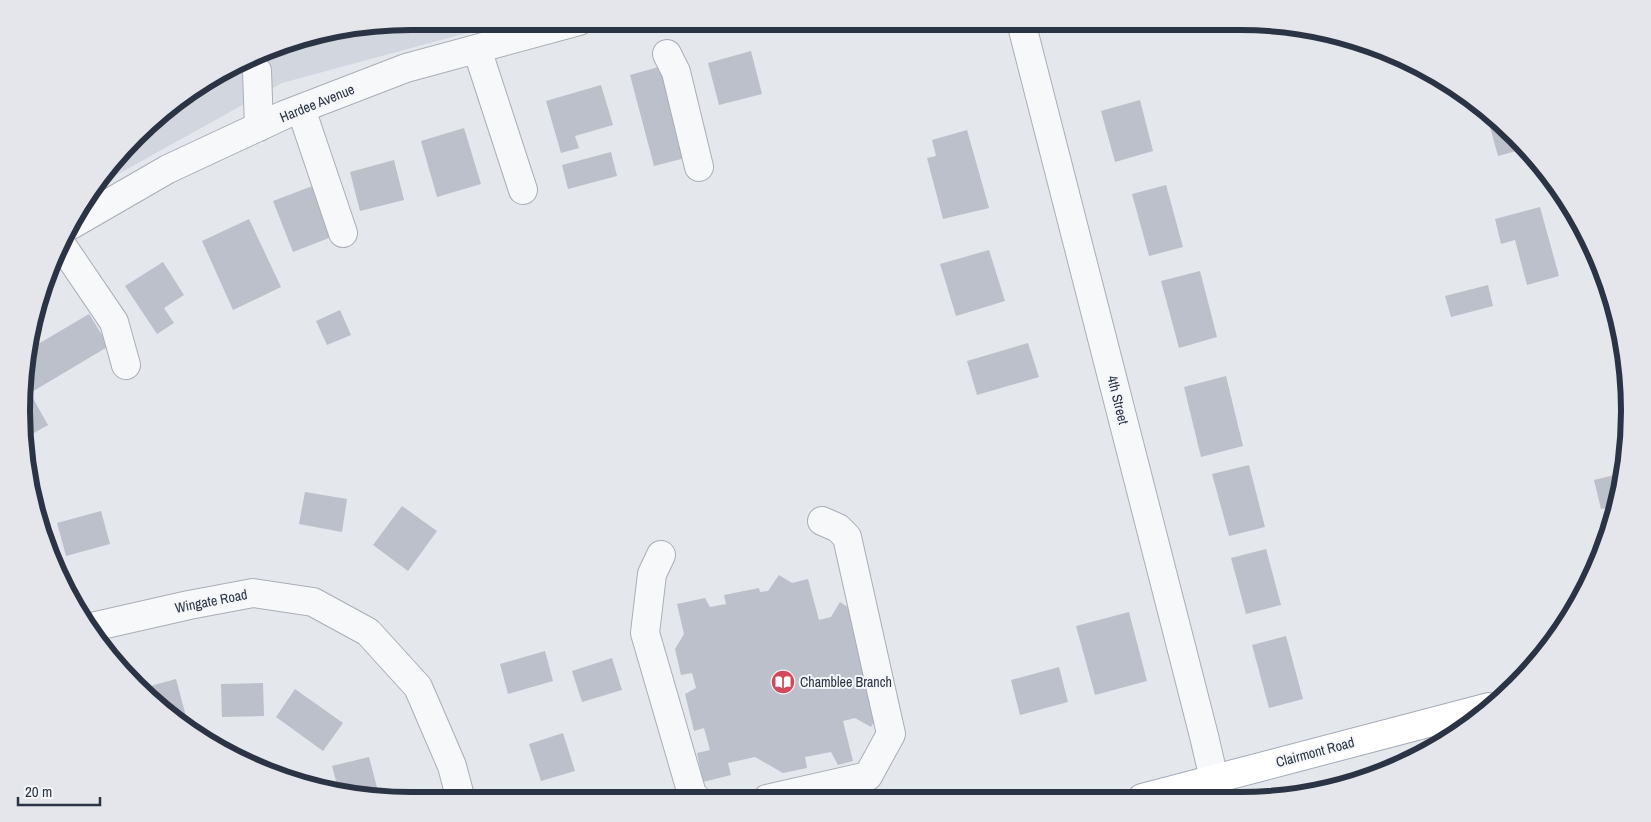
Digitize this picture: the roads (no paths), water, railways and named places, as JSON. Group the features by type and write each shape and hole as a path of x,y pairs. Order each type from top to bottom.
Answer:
{"main road":[{"name":"Clairmont Road","path":"1165,792 1475,711"}],"street":[{"name":"Hardee Avenue","path":"82,219 168,169 301,109 406,68 546,30"},
{"name":"4th Street","path":"1023,30 1214,778"},
{"path":"477,49 523,190"},
{"path":"667,54 676,72 699,167"},
{"path":"257,71 259,127"},
{"path":"301,109 343,232"},
{"path":"65,250 114,322 126,364"},
{"path":"814,792 868,776 892,734 847,537 838,528 822,521"},
{"path":"661,555 652,574 645,633 691,792"},
{"name":"Wingate Road","path":"96,625 253,593 313,602 368,632 418,687 452,766 459,792"}],"place":[{"name":"Chamblee Branch","path":"783,682"}]}
